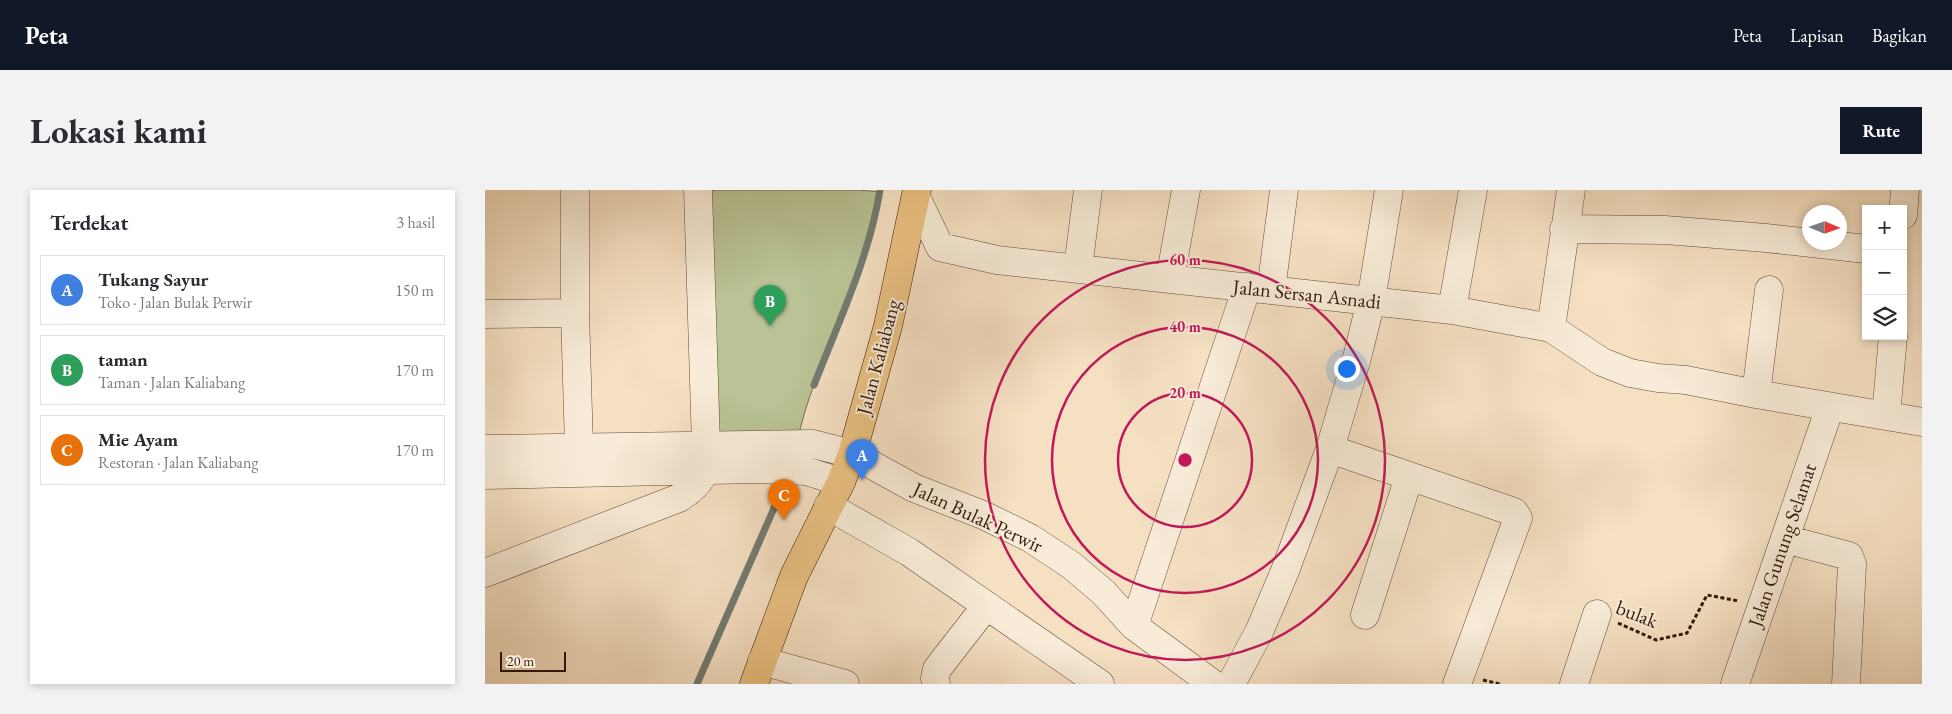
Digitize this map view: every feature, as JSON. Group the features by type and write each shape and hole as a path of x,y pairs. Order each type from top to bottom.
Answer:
{"main road":[{"name":"Jalan Kaliabang","path":"758,672 794,576 841,482 852,454 888,326 917,193"}],"street":[{"path":"575,190 575,313 579,447"},
{"path":"485,573 679,498 699,484 706,458 698,190"},
{"path":"1078,268 1088,190"},
{"path":"1170,279 1186,190"},
{"path":"1134,626 1259,289 1284,190"},
{"path":"1231,684 1263,624 1285,571 1330,449 1356,363 1371,301 1389,190"},
{"path":"1451,310 1473,190"},
{"path":"1571,190 1551,328 1603,362 1630,373 1686,380 1756,394 1922,422"},
{"path":"1904,205 1905,190"},
{"name":"Jalan Sersan Asnadi","path":"917,193 940,247 997,260 1451,310 1551,328"},
{"path":"1564,229 1665,230 1766,238 1862,249"},
{"path":"1756,394 1769,290"},
{"path":"485,314 575,313"},
{"path":"1886,416 1893,340"},
{"name":"Jalan Gunung Selamat","path":"1735,684 1830,407"},
{"name":"Jalan Bulak Perwir","path":"757,456 813,444 852,454 915,488 983,515 1030,538 1071,565 1103,592 1134,626 1213,684"},
{"path":"485,449 579,447 706,458"},
{"path":"1330,449 1514,512 1518,518 1457,684"},
{"path":"485,476 706,458 757,456 841,482"},
{"path":"1365,615 1409,476"},
{"path":"828,506 895,543 1100,684"},
{"path":"1785,539 1849,556 1852,564 1846,684"},
{"path":"936,684 937,669 986,606"},
{"path":"1575,684 1597,614"},
{"path":"758,672 845,684"}],"path":[{"name":"bulak","path":"1597,614 1656,640 1687,633 1707,595 1762,605"}],"green space":[{"path":"698,190 859,190 880,192 875,217 852,289 810,397 797,441 706,445"}],"waterway":[{"path":"814,385 861,265 869,240 880,190"},
{"path":"697,684 782,490"}],"place":[{"name":"taman","path":"770,326"},
{"name":"Tukang Sayur","path":"862,480"},
{"name":"Mie Ayam","path":"784,520"}]}
